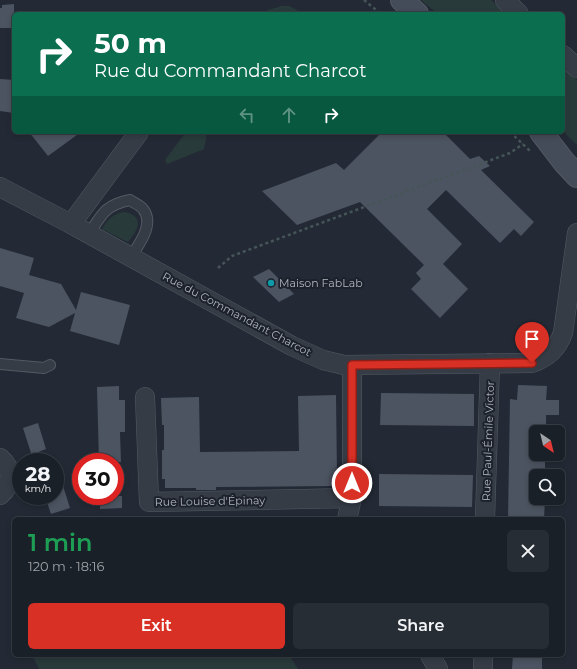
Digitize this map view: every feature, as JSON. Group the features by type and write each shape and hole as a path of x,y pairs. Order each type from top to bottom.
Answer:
{"main road":[{"path":"402,0 415,12"},
{"path":"543,134 577,176"},
{"path":"552,134 577,154"}],"street":[{"path":"504,0 517,12"},
{"path":"565,57 577,68"},
{"path":"71,224 138,134"},
{"name":"Rue du Commandant Charcot","path":"0,187 71,224 309,354 323,360 344,365 532,363 542,360 556,348 563,333 577,233"},
{"name":"Rue Paul-Émile Victor","path":"485,517 490,364"},
{"path":"347,517 352,498 352,365"},
{"name":"Rue Louise d'Épinay","path":"145,398 149,502 352,498"},
{"path":"0,458 6,464 10,481 9,486 0,495"},
{"path":"431,657 438,669"},
{"path":"483,657 483,669"}],"lane":[{"path":"89,234 104,211 111,205 130,200 142,208 147,216 147,226 144,235 131,257"},
{"path":"0,364 44,368 50,365"}],"path":[{"path":"364,0 379,12"},
{"path":"218,268 232,256 510,153 523,144"}],"shaded area":[{"path":"421,0 491,0 504,12 436,12"},
{"path":"282,6 289,6 297,10 296,12 266,12"},
{"path":"565,69 577,80 577,145 565,133"},
{"path":"184,134 207,134 204,149 167,164 165,160"},
{"path":"125,212 132,214 138,221 137,229 128,242 102,229 112,217"},
{"path":"33,657 290,657 298,669 39,669"}],"building":[{"path":"14,4 14,12 12,12 12,28 0,28 0,8 2,8 2,5"},
{"path":"0,79 12,80 12,113 0,111"},
{"path":"31,134 78,134 48,156"},
{"path":"380,134 445,134 470,159 479,156 490,166 481,170 534,222 521,236 514,229 500,243 446,190 427,209 462,244 443,264 468,289 440,318 411,289 421,279 416,273 424,265 360,202 297,225 262,191 336,163 344,170"},
{"path":"0,248 34,258 29,275 61,284 76,310 81,292 130,305 119,345 70,331 75,313 49,327 16,318 24,293 0,286"},
{"name":"Maison FabLab","path":"269,269 294,294 279,302 253,277"},
{"path":"518,385 547,386 546,400 559,400 559,415 546,415 546,425 529,425 529,461 545,461 545,469 529,469 529,505 545,505 544,517 508,517 510,399 517,400"},
{"path":"119,386 119,400 125,400 125,432 120,432 121,453 99,453 97,387"},
{"path":"381,393 474,394 474,426 380,425"},
{"path":"336,395 337,476 335,476 335,486 216,487 216,490 196,490 196,488 165,488 165,479 162,479 164,425 162,425 161,398 199,397 200,452 299,451 298,396"},
{"path":"38,423 46,449 36,453 31,453 23,428"},
{"path":"379,474 473,475 472,507 379,506"},
{"path":"64,489 70,508 51,514 48,505 64,505"},
{"path":"100,505 122,505 122,508 100,509"},
{"path":"513,657 542,657 542,669 512,669"}],"place":[{"name":"Maison FabLab","path":"271,283"}],"route":[{"path":"352,483 352,365 532,363"}]}
